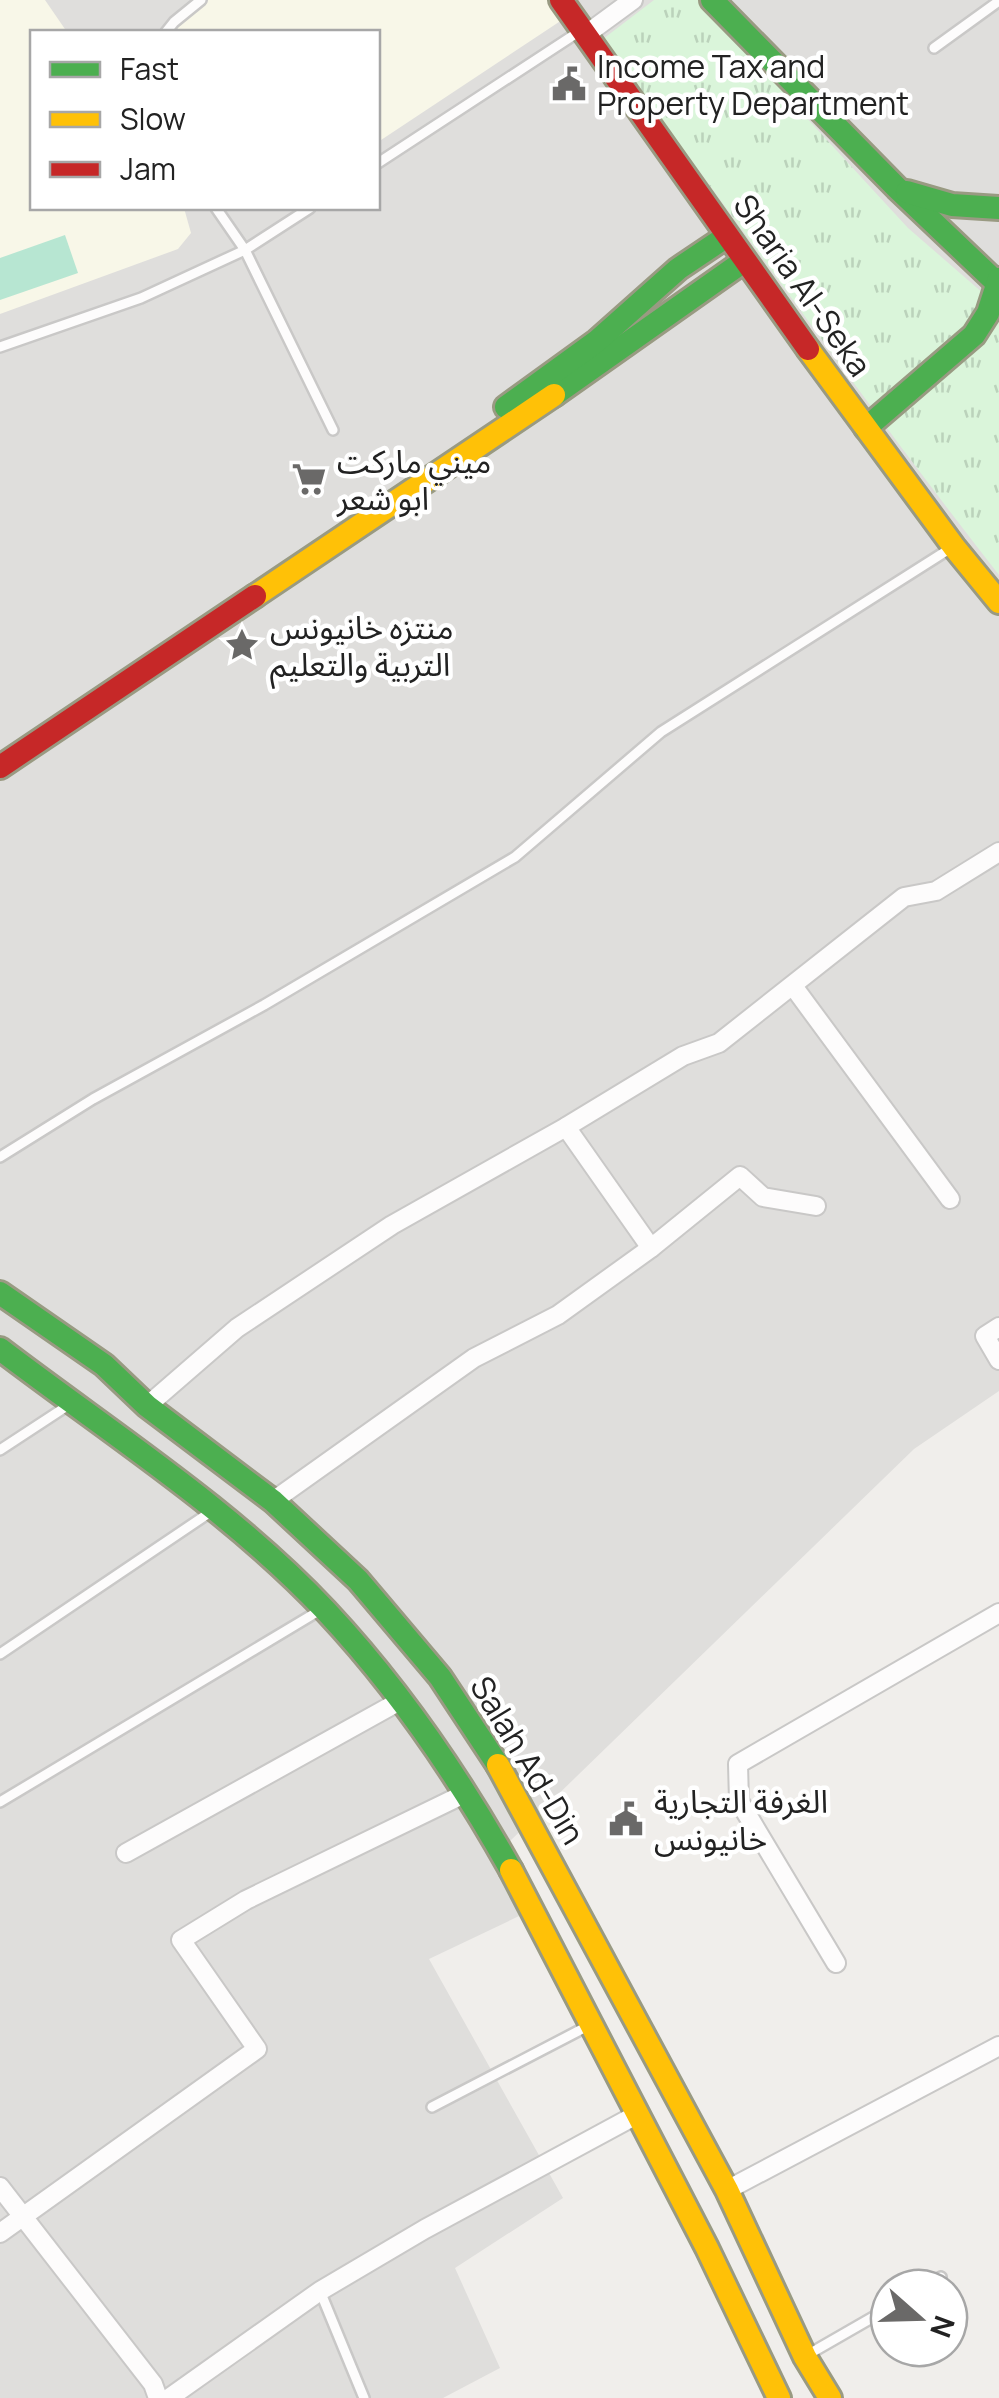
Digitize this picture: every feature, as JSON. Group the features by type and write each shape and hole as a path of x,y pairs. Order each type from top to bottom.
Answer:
{"main road":[{"name":"Sharia Al-Seka","path":"562,0 744,260 954,547 999,602"},
{"path":"712,0 897,188 998,283 988,313 974,335 866,428"},
{"path":"897,188 946,205 976,210 999,208"},
{"path":"0,748 461,441 598,341 678,269 727,236"},
{"path":"0,767 604,361 744,260"},
{"name":"Salah Ad-Din","path":"0,1293 104,1365 147,1406 273,1501 358,1580 400,1626 486,1743 728,2190 805,2357 829,2397"},
{"path":"0,1349 216,1509 324,1608 378,1668 437,1746 522,1892 592,2024 779,2398"},
{"path":"788,2398 792,2392 807,2387 829,2397"}],"street":[{"path":"586,31 634,0"},
{"path":"147,1406 237,1328 392,1225 683,1056 719,1042 904,896 936,891 999,852"},
{"path":"793,986 950,1199"},
{"path":"566,1127 651,1248"},
{"path":"273,1501 474,1358 558,1315 651,1248 740,1176 763,1198 816,1206"},
{"path":"999,1327 985,1336 999,1360"},
{"path":"836,1963 739,1800 738,1764 999,1613"},
{"path":"126,1853 398,1702"},
{"path":"0,2234 258,2049 181,1940 246,1900 460,1796"},
{"path":"728,2190 999,2046"},
{"path":"170,2398 320,2291 425,2229 638,2114"},
{"path":"0,2187 153,2384 158,2398"}],"lane":[{"path":"168,30 201,0"},
{"path":"934,48 999,1"},
{"path":"380,162 586,31"},
{"path":"217,210 245,250 332,430"},
{"path":"0,347 141,298 245,250 307,210"},
{"path":"0,1157 93,1099 264,1005 515,857 661,732 954,547"},
{"path":"0,1450 70,1404"},
{"path":"0,1654 139,1557 216,1509"},
{"path":"0,1802 324,1608"},
{"path":"432,2107 592,2024"},
{"path":"320,2291 364,2398"},
{"path":"805,2357 869,2320"}],"shaded area":[{"path":"0,0 999,0 999,1391 914,1449 508,1843 536,1908 429,1959 563,2198 455,2268 500,2368 443,2398 0,2398"},
{"path":"0,0 45,0 66,30 30,30 30,210 185,210 191,233 178,249 0,314"},
{"path":"207,0 550,0 565,18 380,141 380,30 164,30"}],"green space":[{"path":"654,0 698,0 908,228 999,307 999,575 848,376 603,39"},
{"path":"65,235 78,273 0,300 0,258"}],"traffic: fast":[{"path":"712,0 897,188 999,285"},
{"path":"907,192 952,205 999,208"},
{"path":"506,407 597,341 678,269 727,236"},
{"path":"554,395 744,261"},
{"path":"866,428 974,335 988,313 999,279"},
{"path":"0,1293 104,1365 147,1406 273,1501 358,1580 440,1677 498,1765"},
{"path":"0,1349 210,1505 326,1611 426,1735 511,1870"}],"traffic: slow":[{"path":"808,349 999,602"},
{"path":"255,596 554,395"},
{"path":"498,1765 727,2190 805,2357 830,2398"},
{"path":"511,1870 707,2248 779,2398"}],"traffic: jam":[{"path":"561,0 808,349"},
{"path":"0,767 255,596"}],"place":[{"name":"Income Tax and Property Department","path":"569,84"},
{"name":"ميني ماركت ابو شعر","path":"309,479"},
{"name":"منتزه خانيونس التربية والتعليم","path":"242,645"},
{"name":"الغرفة التجارية خانيونس","path":"626,1819"}]}
